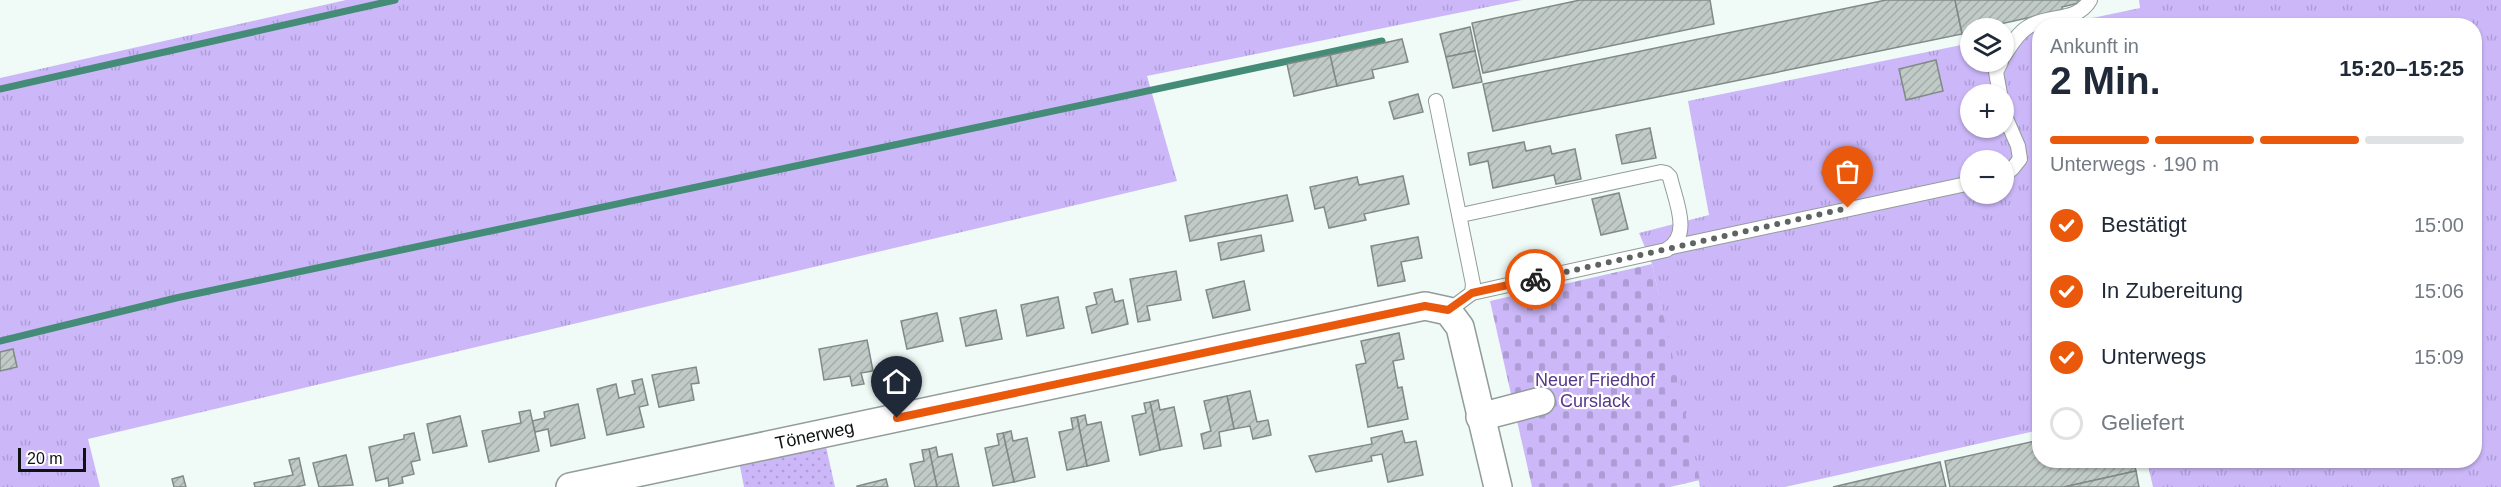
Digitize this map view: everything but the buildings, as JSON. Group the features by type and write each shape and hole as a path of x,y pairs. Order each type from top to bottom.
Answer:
{"street":[{"name":"Tönerweg","path":"570,487 1425,306 1448,310"},
{"path":"1448,310 1460,327 1498,487"},
{"path":"1480,417 1541,401"}],"lane":[{"path":"2060,18 2084,9 2090,0"},
{"path":"2014,41 2032,26"},
{"path":"1436,101 1461,215 1473,284 1472,293"},
{"path":"2014,137 2020,159 2014,166"},
{"path":"1461,215 1666,173 1670,177 1680,218 1681,233 1672,247"},
{"path":"1448,310 1472,293 1672,247 1960,185"}],"green space":[{"path":"346,0 1522,0 1147,76 1177,181 88,439 100,487 0,487 0,78"},
{"path":"2139,0 2501,0 2501,487 2153,487 2149,468 2482,468 2482,18 2092,18 2140,8"},
{"path":"2032,30 2032,432 1785,487 1700,487 1652,264 1639,233 1709,215 1688,101 1960,45 1960,72 2014,72 2014,34"},
{"name":"Neuer Friedhof Curslack","path":"1652,264 1700,480 1670,487 1532,487 1490,301"},
{"path":"823,433 835,487 744,487 737,451"}],"waterway":[{"path":"0,89 395,0"},
{"path":"0,341 176,298 1382,41"}],"way so far":[{"path":"1535,279 1848,208"}],"route":[{"path":"897,418 1425,306 1448,310 1472,293 1535,279"}]}
